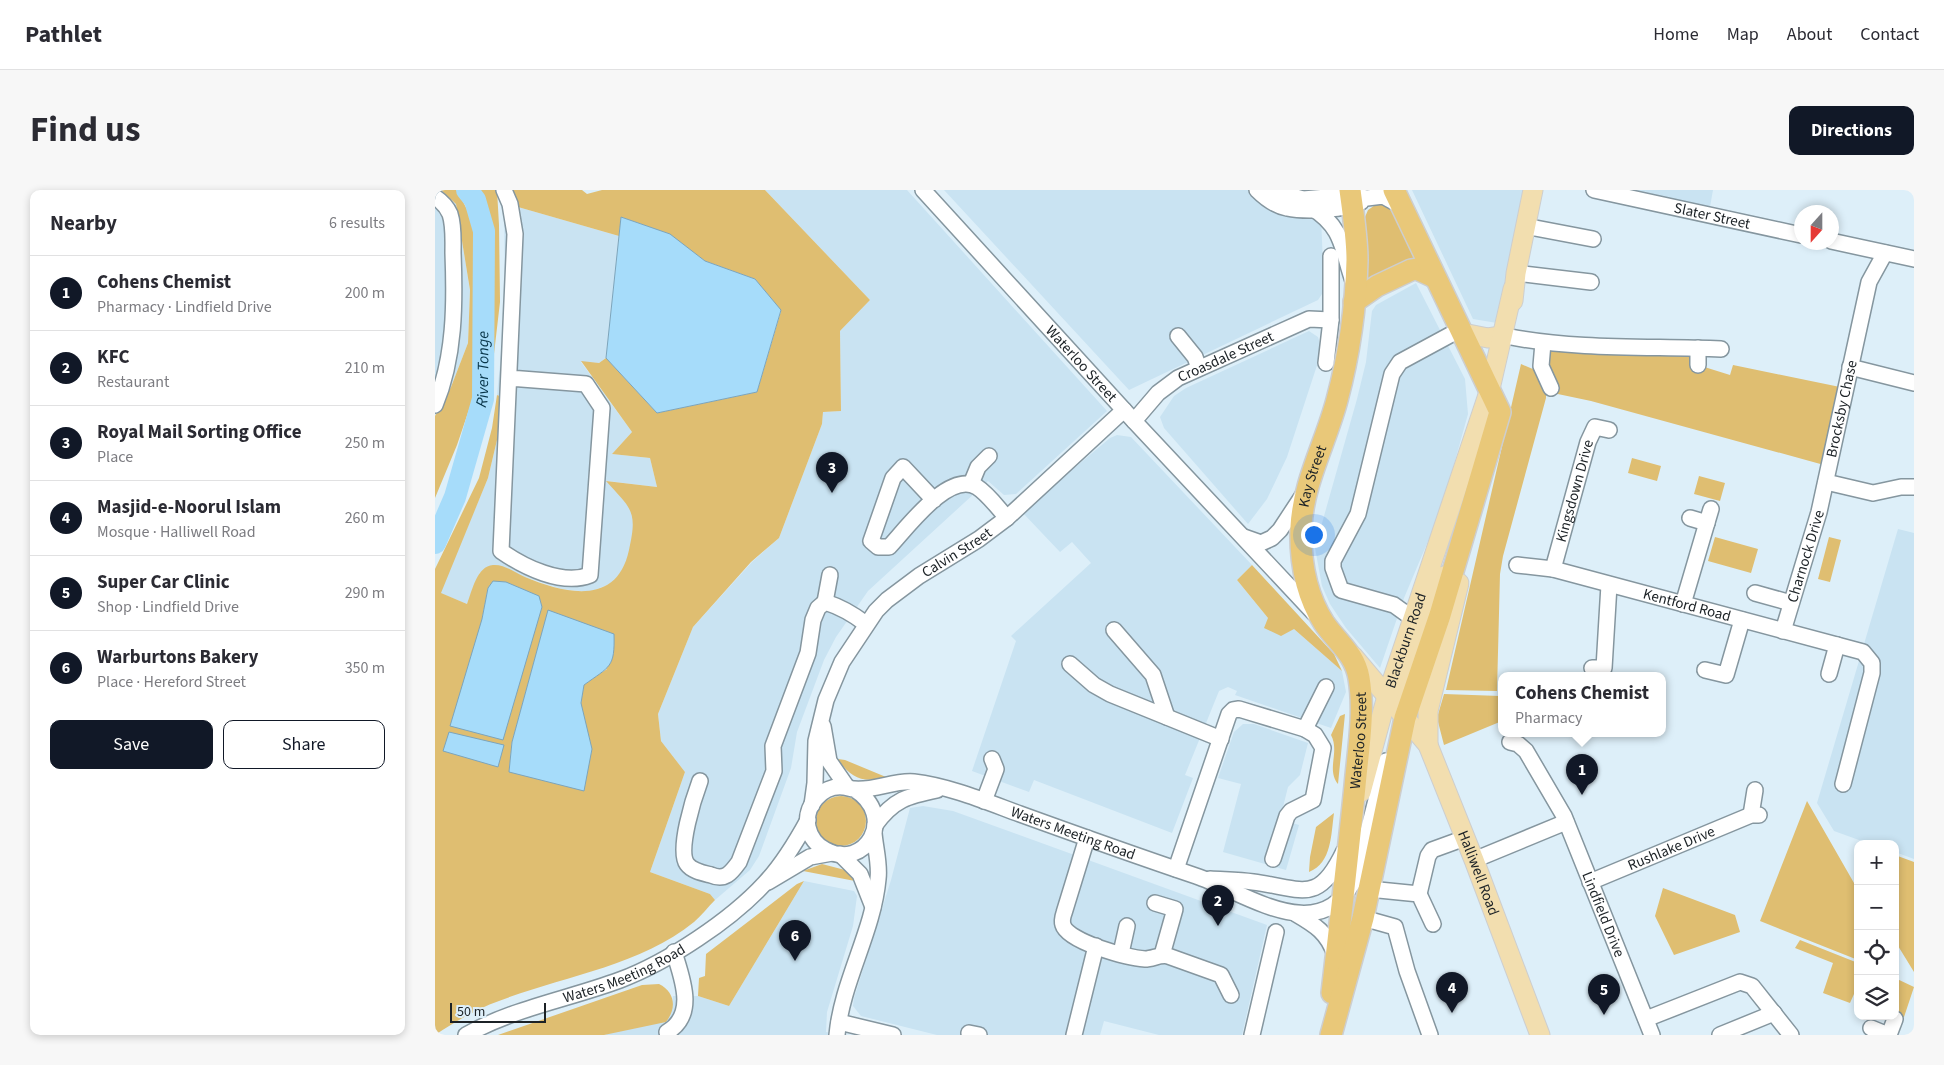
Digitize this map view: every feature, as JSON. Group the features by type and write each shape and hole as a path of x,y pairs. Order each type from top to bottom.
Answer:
{"highway":[{"name":"Kay Street","path":"1344,646 1324,623 1309,591 1302,557 1301,526 1307,488 1337,400 1349,346 1357,259 1358,196"},
{"path":"1397,198 1433,277 1490,389 1497,421"},
{"path":"1354,295 1411,270 1417,269 1433,277"},
{"name":"Blackburn Road","path":"1331,1035 1363,918 1404,724 1435,632 1497,421"},
{"name":"Waterloo Street","path":"1344,646 1356,666 1361,693 1361,717 1350,838"},
{"name":"Blackburn Road","path":"1326,1035 1350,838"}],"main road":[{"path":"1428,745 1428,711 1433,686 1497,421 1506,336 1533,190"},
{"path":"1462,331 1488,338 1506,336"},
{"name":"Blackburn Road","path":"1350,838 1387,696 1412,618 1462,477 1506,336"},
{"path":"1387,696 1395,693 1405,680 1433,602 1464,531"},
{"name":"Kay Street","path":"1344,646 1387,696 1404,724"},
{"name":"Halliwell Road","path":"1404,724 1428,745 1540,1035"}],"street":[{"path":"504,190 510,204 515,234 501,551 522,565 562,577 580,579 590,575 602,408 586,384 509,378"},
{"name":"Waterloo Street","path":"923,190 1129,415 1324,623"},
{"path":"1257,190 1270,201 1287,208 1311,208 1358,196"},
{"path":"1276,192 1311,190"},
{"name":"Slater Street","path":"1593,190 1794,233"},
{"path":"1276,192 1303,199 1358,196 1397,198"},
{"path":"435,197 440,200 449,213 453,225 455,292 451,343 442,388 435,405"},
{"path":"1311,208 1325,216 1338,231 1354,295"},
{"path":"1525,226 1593,240"},
{"path":"1839,243 1914,259"},
{"name":"Brocksby Chase","path":"1827,482 1869,282 1885,253"},
{"path":"1326,363 1331,320 1331,256"},
{"path":"1515,281 1591,282"},
{"name":"Croasdale Street","path":"1129,415 1167,385 1199,368 1309,319 1331,320"},
{"path":"1412,618 1394,605 1341,590 1333,568 1333,561 1358,514 1392,374 1400,362 1462,331"},
{"path":"1179,336 1195,357 1199,368"},
{"path":"1506,336 1543,343 1576,346 1721,349"},
{"path":"1543,343 1541,366 1551,388"},
{"path":"1698,348 1698,365"},
{"path":"1850,367 1914,382"},
{"name":"Calvin Street","path":"811,805 815,782 814,757 822,717 834,679 866,624 887,600 901,588 979,539 1007,518 1129,415"},
{"name":"Kingsdown Drive","path":"1553,568 1588,442 1595,428 1609,430"},
{"path":"971,484 978,467 989,456"},
{"path":"934,500 903,467 893,478 871,541 878,547 889,547 944,490 954,484 971,484 981,490 1007,518"},
{"path":"1827,482 1873,494 1901,487 1914,487"},
{"name":"Charnock Drive","path":"1783,631 1827,482"},
{"path":"1242,536 1261,543 1272,538 1307,488"},
{"path":"1683,604 1709,516 1690,518"},
{"name":"Kentford Road","path":"1517,565 1553,568 1609,586 1857,650 1870,659 1872,673 1843,784"},
{"path":"700,781 685,835 683,852 685,862 691,868 717,878 725,877 731,873 739,862 774,771 773,746 808,653 813,620 818,608 825,602 830,575"},
{"path":"1592,668 1604,668 1609,586"},
{"path":"1755,593 1791,603"},
{"path":"825,602 852,613 866,624"},
{"path":"1705,670 1726,675 1742,620"},
{"path":"1114,630 1153,675 1167,717"},
{"path":"1829,674 1837,645"},
{"path":"1070,664 1094,685 1221,739"},
{"path":"1305,728 1326,687"},
{"path":"1176,869 1229,714 1233,710 1239,709 1305,728 1315,735 1323,748 1313,800 1291,811 1287,816 1273,859"},
{"name":"Calvin Street","path":"822,717 829,761 851,788"},
{"name":"Blackburn Road","path":"1342,899 1351,888 1357,874 1385,766 1404,724"},
{"name":"Lindfield Drive","path":"1511,742 1519,744 1527,751 1566,822 1652,1035"},
{"name":"Waters Meeting Road","path":"851,788 898,782 915,782 980,800 1204,879 1250,901 1293,913 1321,911 1342,899"},
{"path":"873,908 860,874 836,854 817,844 812,837 807,820 811,805 825,791 834,788 851,788 869,801 873,808 879,877 873,908 844,996 838,1028 893,1035"},
{"name":"Waters Meeting Road","path":"874,828 885,811 895,802 909,796 941,789"},
{"name":"Rushlake Drive","path":"1590,882 1755,815 1755,790"},
{"name":"Waters Meeting Road","path":"766,883 790,850 807,820"},
{"path":"1474,860 1566,822"},
{"path":"836,854 857,851 864,846 874,828"},
{"path":"1087,838 1063,913 1063,924 1069,934 1081,942 1144,959 1161,955 1215,971 1225,980 1231,995"},
{"name":"Waters Meeting Road","path":"1204,879 1253,882 1295,890 1312,890 1330,877 1350,838"},
{"path":"1431,922 1419,894 1428,856 1432,850 1465,838"},
{"name":"Waters Meeting Road","path":"466,1035 512,1014 621,979 674,952 721,923 766,883 810,857 836,854"},
{"path":"1369,889 1419,894"},
{"path":"1155,903 1175,909 1161,955"},
{"path":"1293,913 1317,926 1325,934 1336,959"},
{"path":"1363,918 1395,927 1407,972 1430,1035"},
{"path":"1121,953 1127,926"},
{"path":"1252,1035 1273,975 1276,932"},
{"path":"1074,1035 1097,946"},
{"path":"665,1034 675,1028 680,1020 686,999 674,952"},
{"path":"1645,1020 1741,982 1752,986 1768,1016 1791,1035"},
{"path":"1720,1035 1746,1030 1768,1016"},
{"path":"1871,1028 1889,1035 1895,1020"}],"shaded area":[{"path":"435,190 443,191 456,204 470,290 468,343 451,387 435,416"},
{"path":"441,190 457,190 478,231 479,276 474,395 457,445 435,498 435,416 451,387 468,343 470,290 456,204"},
{"path":"476,190 497,190 500,302 489,397 491,237 486,204"},
{"path":"504,190 513,190 518,207 619,236 606,358 599,363 581,362 632,432 612,454 650,458 657,487 607,481 633,510 634,529 626,567 612,583 590,592 561,589 525,577 504,567 480,572 467,604 440,593 488,478 497,440 502,397 497,395 505,313"},
{"path":"513,190 582,190 587,194 602,190 765,190 870,300 840,331 841,411 823,412 822,424 779,538 751,562 693,627 658,714 661,741 685,772 650,872 710,894 715,900 694,922 649,950 600,969 490,1004 435,1035 435,569 479,478 492,428 497,395 502,397 497,440 488,478 441,593 467,604 479,574 487,566 493,565 506,567 525,577 557,588 588,591 602,588 613,580 623,568 629,550 633,526 627,505 606,481 657,487 650,458 612,454 632,432 581,361 599,363 606,358 657,413 757,392 781,311 755,279 705,261 669,234 621,217 619,236 518,207","holes":["488,588 503,740 482,619","548,611 607,669 584,684 581,703 509,772 512,742"]},
{"path":"765,190 907,190 1107,411 1016,494 1004,495 988,481 868,591 836,637 824,660 797,732 791,768 759,856 750,870 715,900 710,894 650,872 685,772 661,741 658,714 693,627 752,562 779,538 822,424 823,412 841,411 840,331 870,300"},
{"path":"944,190 1320,190 1324,291 1318,300 1129,390"},
{"path":"1412,190 1524,190 1497,323 1473,319"},
{"path":"1626,190 1713,190 1710,207"},
{"path":"1378,203 1390,210 1396,218 1417,262 1367,281 1365,217 1368,210"},
{"path":"1416,283 1465,379 1468,414 1448,486 1434,527 1404,598 1380,668 1346,628 1330,604 1322,586 1315,548 1366,362 1372,311 1376,305"},
{"path":"1309,331 1318,337 1322,350 1287,457 1267,499 1248,524 1164,428 1160,417 1174,396 1186,388"},
{"path":"1551,345 1689,348 1698,365 1730,375 1733,365 1840,387 1824,465 1591,401 1553,393 1541,358"},
{"path":"1521,364 1535,370 1546,393 1546,398 1503,556 1500,574 1497,691 1446,690"},
{"path":"1117,435 1131,437 1252,565 1237,580 1268,618 1294,629 1342,671 1346,692 1331,728 1235,695 1237,691 1228,687 1219,691 1185,775 1193,778 1172,833 1034,780 1029,792 972,771 1016,641 1011,636 1091,563 1072,542 1060,552 1022,512 1110,438"},
{"path":"1632,458 1661,466 1657,481 1628,473"},
{"path":"1699,476 1725,483 1720,501 1694,494"},
{"path":"1898,529 1914,533 1914,859 1899,853 1899,840 1859,840 1834,831 1817,803"},
{"path":"1715,537 1758,549 1751,573 1708,561"},
{"path":"1829,537 1841,540 1830,582 1818,579"},
{"path":"1252,565 1334,654 1342,671 1294,629 1281,636 1264,628 1268,618 1237,580"},
{"path":"1444,694 1498,696 1498,723 1444,745 1437,718"},
{"path":"1345,714 1338,784 1333,772 1334,748 1331,735 1340,716"},
{"path":"1243,724 1254,724 1308,743 1300,775 1288,787 1280,819 1299,825 1286,870 1223,852 1241,784 1218,778 1234,732"},
{"path":"838,759 845,760 886,777 871,780 858,778 847,771"},
{"path":"841,796 851,798 859,803 864,811 866,821 864,831 859,839 851,844 841,846 831,844 823,839 818,831 816,821 818,811 823,803 831,798"},
{"path":"1807,801 1854,883 1854,958 1760,921"},
{"path":"923,806 953,811 1267,925 1242,1035 1159,1035 1104,1021 1100,1035 937,1035 861,1016 853,1006 854,998 891,880 910,808"},
{"path":"1334,813 1331,839 1326,855 1317,868 1309,872 1316,827"},
{"path":"1899,856 1914,862 1914,972 1899,948"},
{"path":"822,864 845,870 855,881 803,871"},
{"path":"804,881 854,891 857,896 853,926 827,1012 826,1032 840,1035 604,1035 670,1016 673,996 698,996 729,1006"},
{"path":"804,881 729,1006 698,996 699,978 705,976 706,954 797,884"},
{"path":"1663,888 1735,915 1740,932 1674,955 1655,916"},
{"path":"1800,940 1854,961 1854,994 1850,1003 1823,993 1833,963 1795,948"},
{"path":"1899,980 1914,987 1904,1017 1899,1016"},
{"path":"659,984 668,991 673,1001 670,1017 666,1022 604,1035 498,1035 642,985"}],"water":[{"path":"621,217 670,234 705,261 755,279 781,310 757,392 657,413 606,358"},
{"path":"493,581 506,582 539,596 542,607 503,740 450,726 482,619 488,588"},
{"path":"548,610 614,634 612,660 600,674 584,685 581,703 592,749 584,791 509,772 512,742"},
{"path":"449,732 504,745 498,767 443,751"}],"waterway":[{"name":"River Tonge","path":"435,543 455,497 483,399 484,231 475,200 467,190"}],"place":[{"name":"Royal Mail Sorting Office","path":"832,493"},
{"name":"Cohens Chemist","path":"1582,795"},
{"name":"KFC","path":"1218,926"},
{"name":"Warburtons Bakery","path":"795,961"},
{"name":"Masjid-e-Noorul Islam","path":"1452,1013"},
{"name":"Super Car Clinic","path":"1604,1015"}]}
